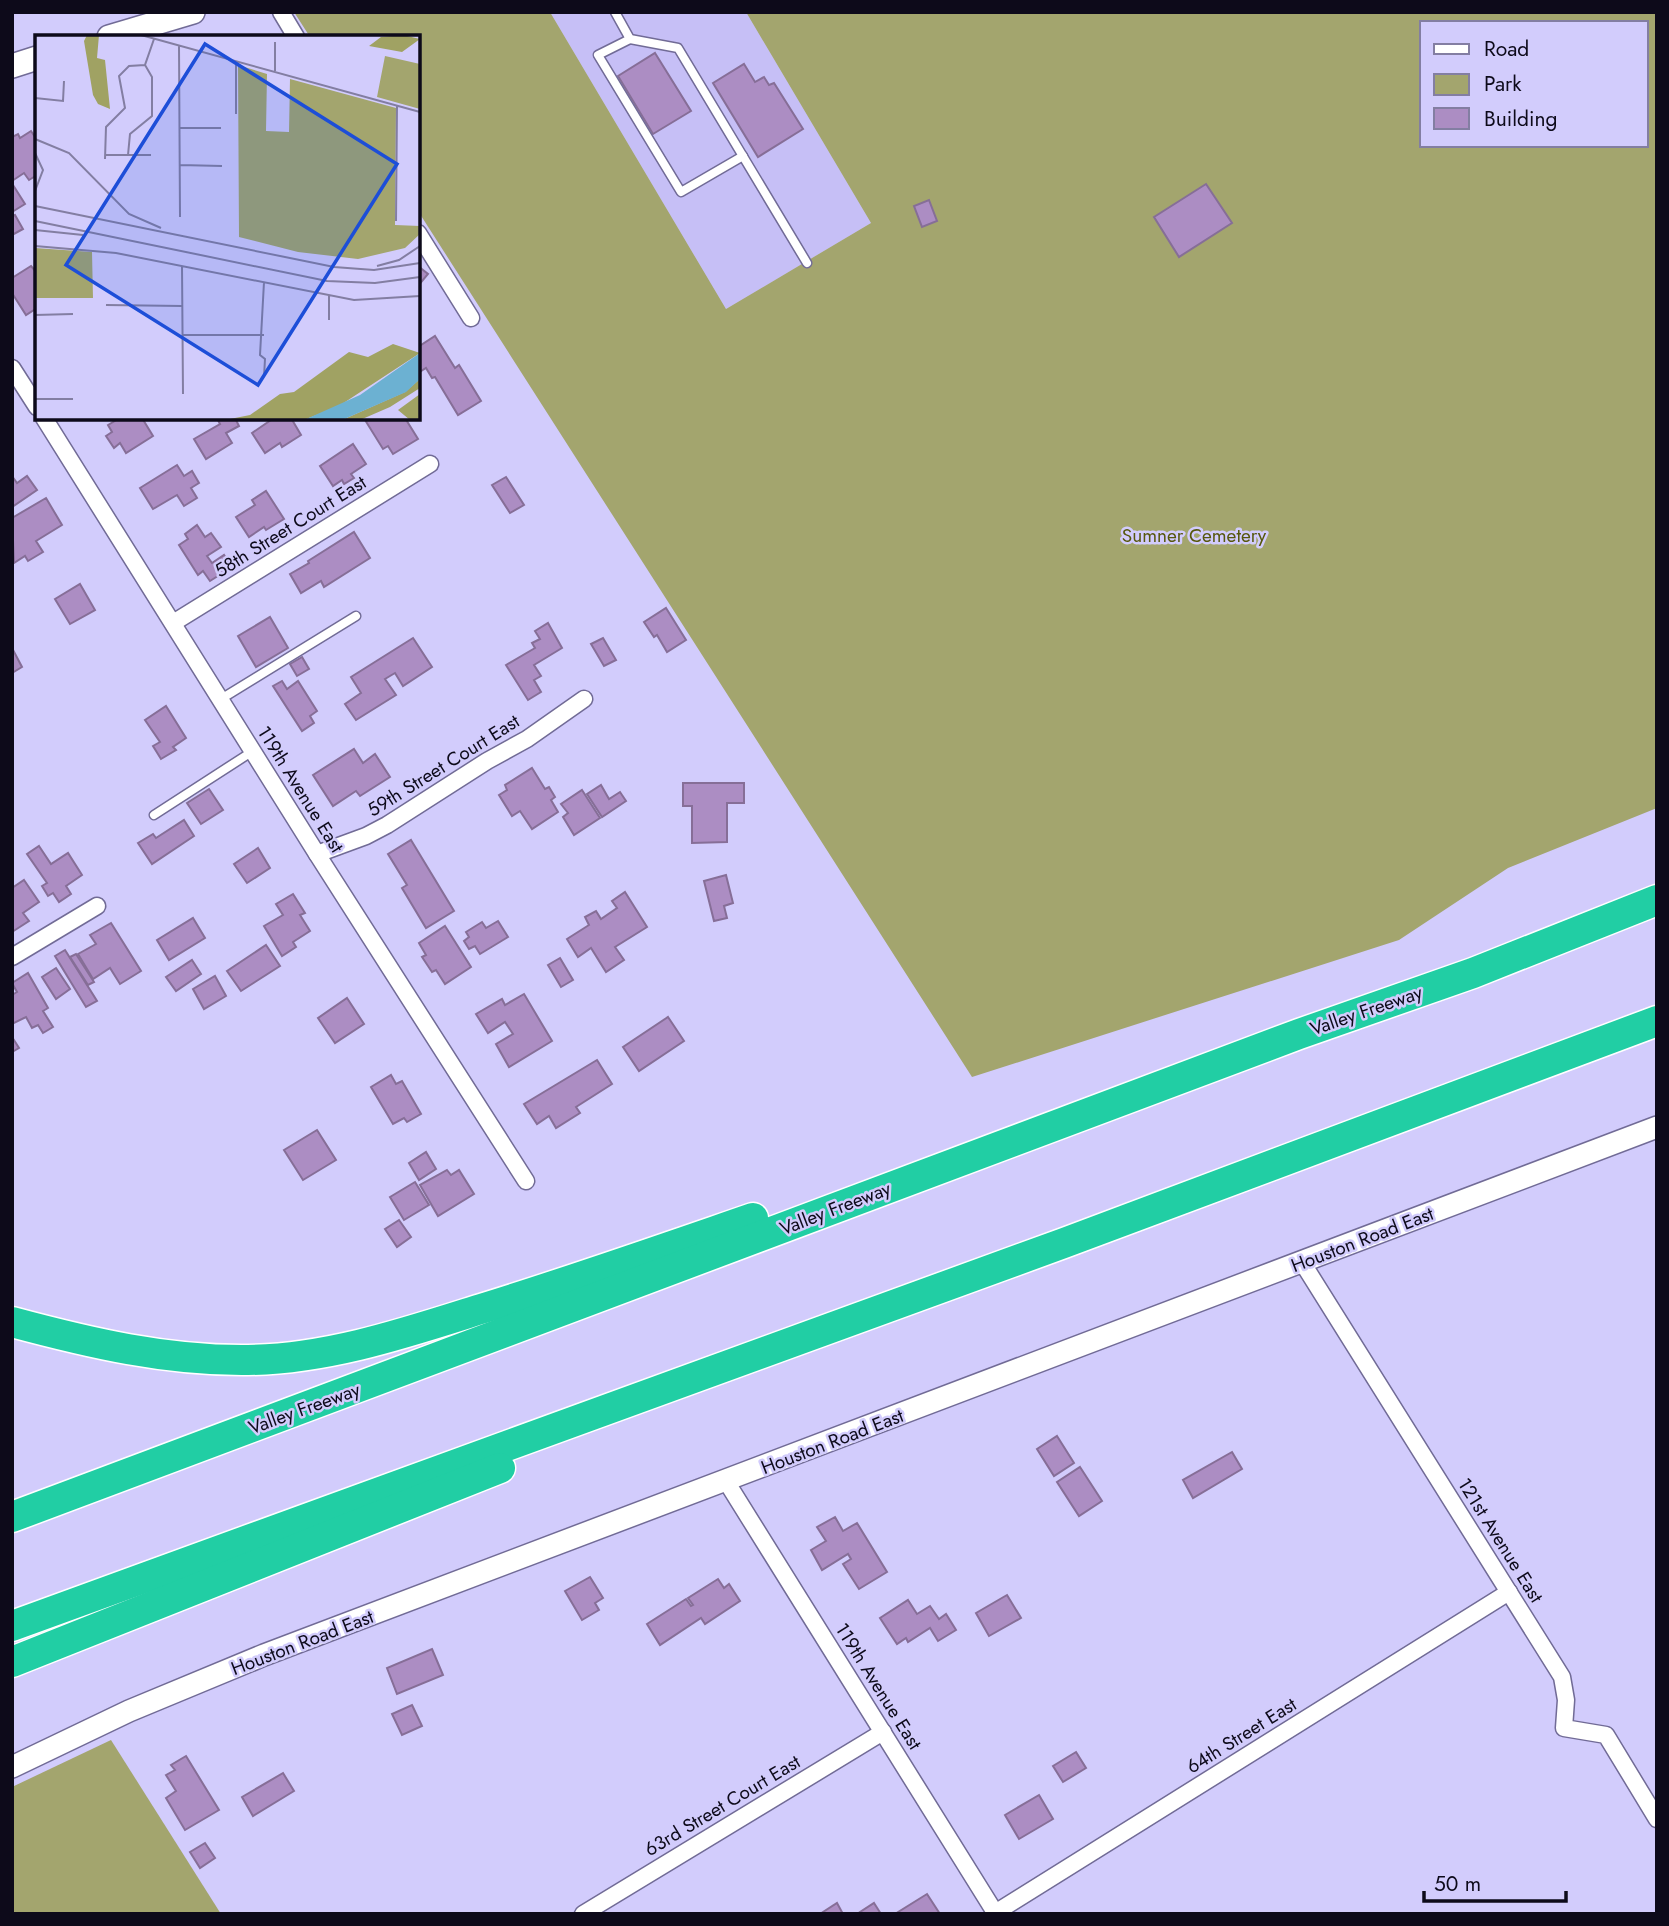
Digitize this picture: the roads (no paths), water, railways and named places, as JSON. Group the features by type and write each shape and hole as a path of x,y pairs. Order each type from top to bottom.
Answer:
{"highway":[{"name":"Valley Freeway","path":"12,1517 992,1148 1299,1034 1473,973 1657,900"},
{"path":"12,1626 1064,1243 1657,1021"},
{"path":"12,1322 134,1351 194,1359 250,1360 330,1351 411,1331 876,1179 992,1148"},
{"path":"12,1662 319,1538 462,1484 802,1337"}],"main road":[{"path":"116,35 193,12"},
{"path":"12,66 35,59"}],"street":[{"path":"281,12 295,35"},
{"path":"420,236 471,318"},
{"path":"12,368 35,404"},
{"name":"119th Avenue East","path":"45,420 526,1181"},
{"name":"58th Street Court East","path":"173,623 430,464"},
{"name":"59th Street Court East","path":"317,854 366,836 387,825 527,738 584,699"},
{"path":"12,957 97,906"},
{"name":"Houston Road East","path":"12,1767 129,1711 264,1655 1657,1127"},
{"name":"121st Avenue East","path":"1302,1262 1562,1677 1566,1700 1564,1728 1606,1735 1657,1819"},
{"name":"119th Avenue East","path":"726,1481 996,1913"},
{"name":"64th Street East","path":"996,1913 1509,1592"},
{"name":"63rd Street Court East","path":"583,1914 883,1732"}],"lane":[{"path":"615,12 629,39"},
{"path":"743,156 681,192 598,55 629,39 678,48 743,156 807,263"},
{"path":"220,699 356,616"},
{"path":"154,815 253,751"}],"park label":[{"name":"Sumner Cemetery","path":"1194,535"}]}
